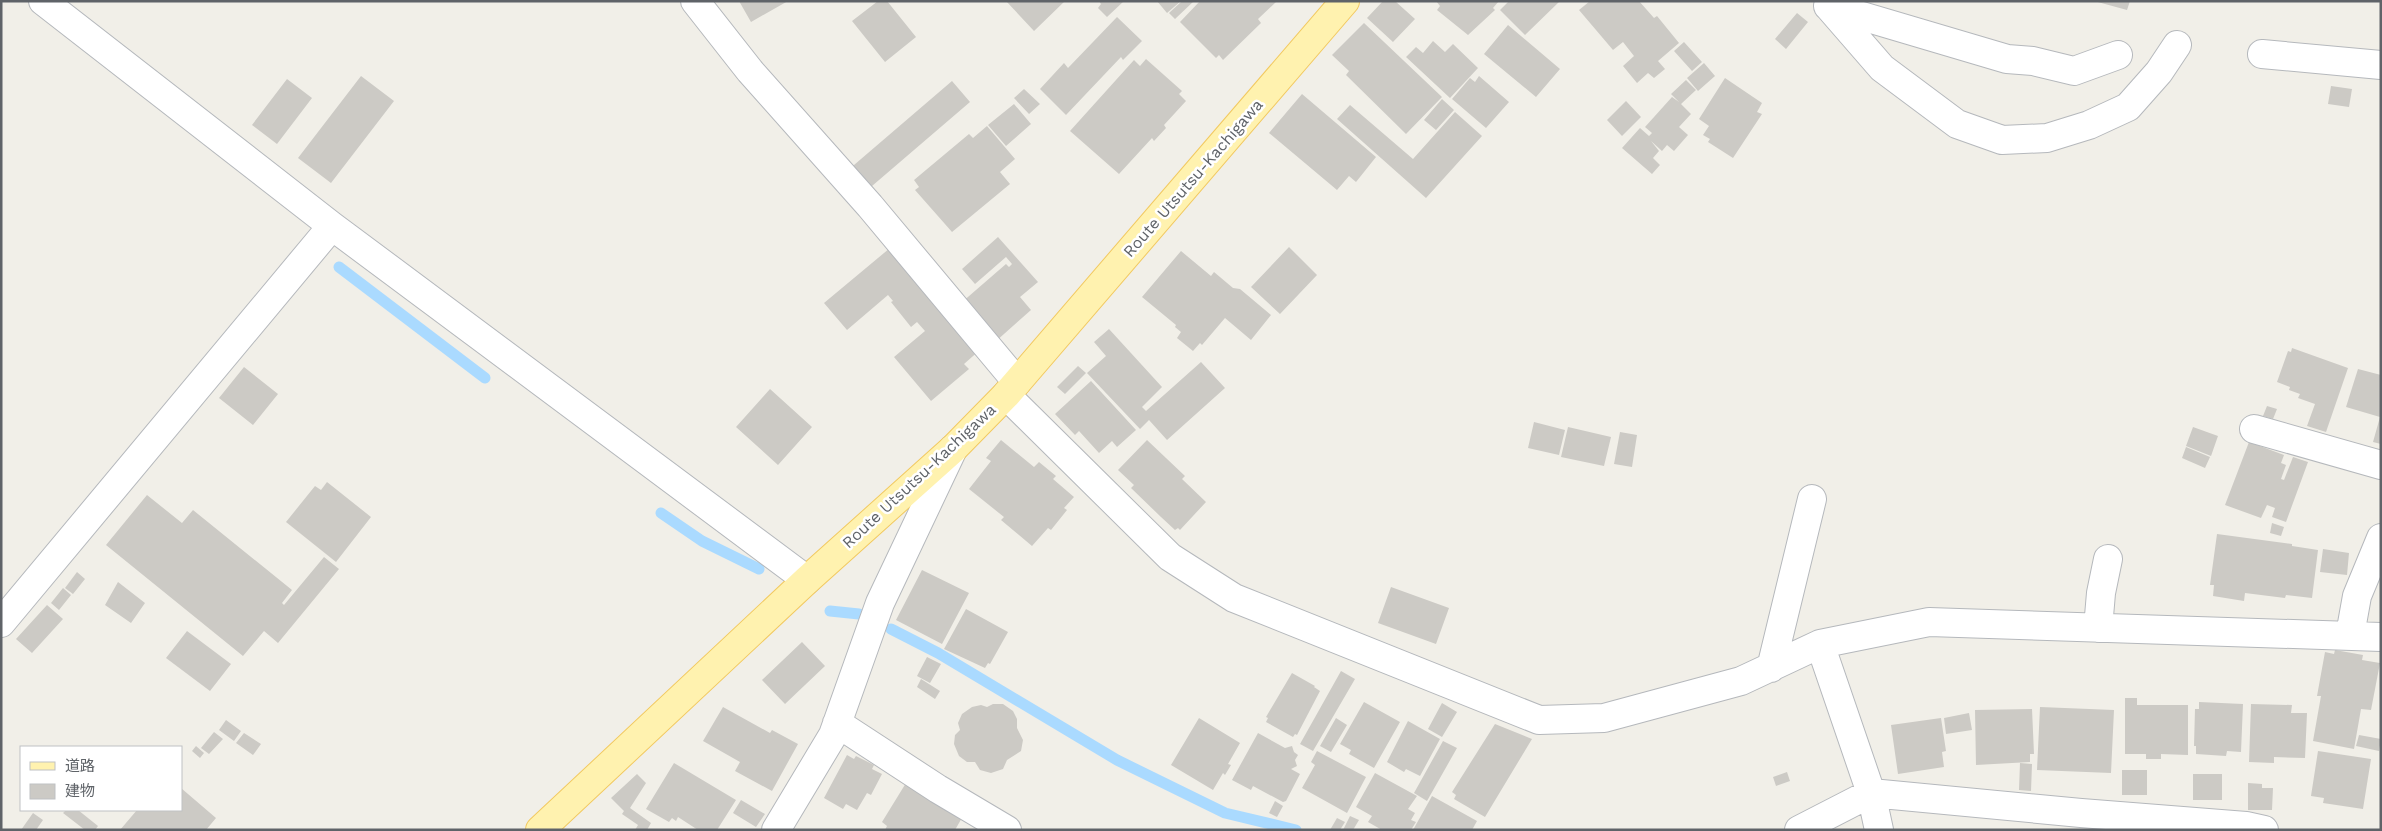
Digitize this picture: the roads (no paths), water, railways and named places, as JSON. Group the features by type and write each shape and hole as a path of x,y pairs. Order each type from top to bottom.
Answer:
{"main road":[{"name":"Route Utsutsu-Kachigawa","path":"540,830 807,580 953,449 1011,388 1345,1"}],"street":[{"path":"695,1 750,72 870,206 1011,388 1170,557 1234,598 1539,720 1604,718 1741,681 1820,644 1929,622 2381,637"},
{"path":"1825,4 1882,68 1957,124 2002,140 2047,138 2089,125 2128,107 2160,72 2177,46"},
{"path":"1825,4 2007,59 2033,61 2074,72 2118,55"},
{"path":"55,5 332,226 807,580"},
{"path":"2262,54 2381,66"},
{"path":"1,623 332,226"},
{"path":"2254,429 2381,466"},
{"path":"776,830 832,734 880,603 953,449"},
{"path":"1771,668 1812,499"},
{"path":"2350,636 2357,596 2381,538"},
{"path":"2098,628 2101,593 2108,559"},
{"path":"1820,644 1871,793 1879,830"},
{"path":"837,723 938,789 1007,830"},
{"path":"1799,830 1871,793 2083,821 2246,826 2264,830"}],"waterway":[{"path":"339,267 485,378"},
{"path":"661,513 702,541 759,569"},
{"path":"830,611 859,614"},
{"path":"891,629 938,653 1117,760 1225,813 1296,830"}]}
